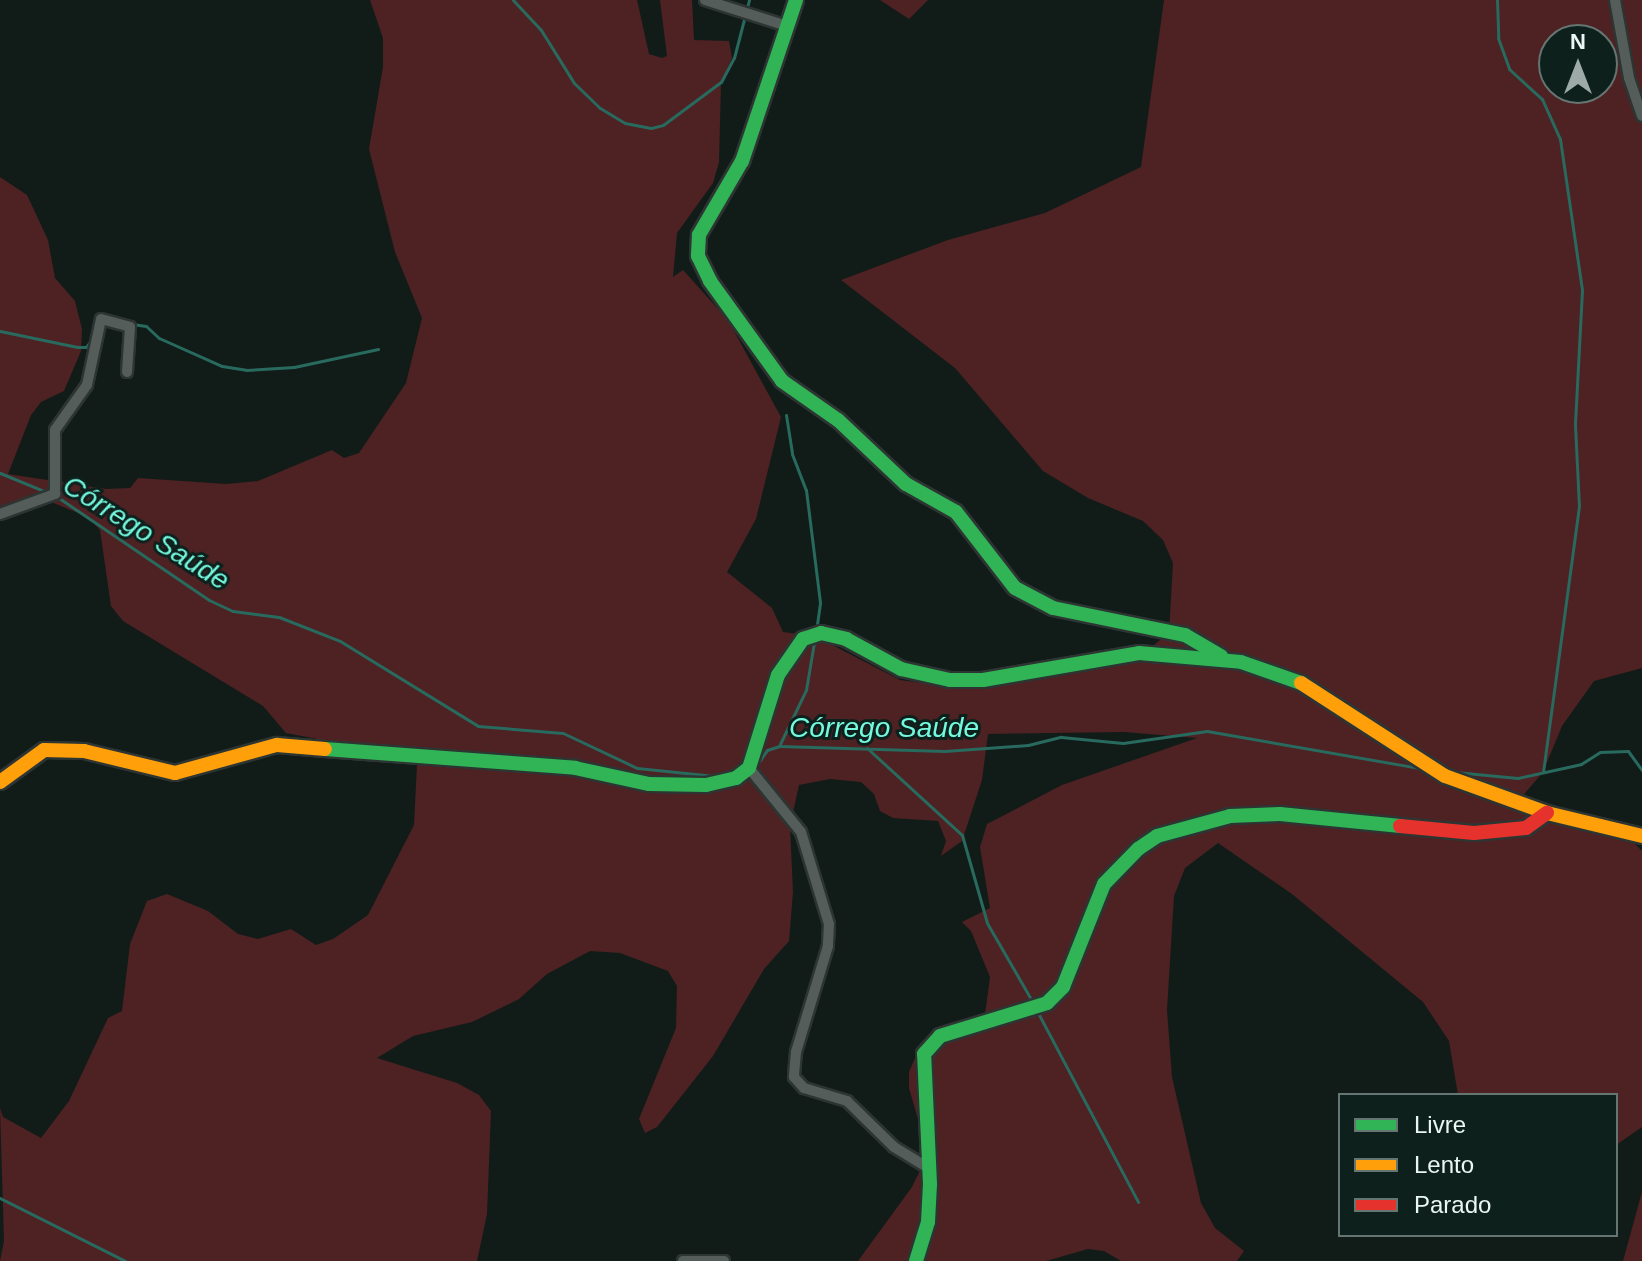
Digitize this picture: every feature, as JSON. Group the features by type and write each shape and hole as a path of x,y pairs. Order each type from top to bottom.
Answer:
{"street":[{"path":"705,0 787,26"},
{"path":"796,0 742,161 704,223 698,243 702,266 759,353 782,381 838,420 906,484 956,512 1015,588 1053,608 1185,635 1226,659"},
{"path":"1615,0 1629,78 1642,116"},
{"path":"0,514 55,494 55,430 87,385 98,320 130,327 127,372"},
{"path":"0,782 34,754 59,749 175,773 277,745 575,768 678,787 721,782 749,768 778,675 810,636 830,634 901,669 950,680 983,680 1139,653 1226,659 1299,681 1407,756 1445,776 1547,813 1642,836"},
{"path":"749,768 801,832 829,924 828,946 796,1052 794,1077 804,1088 847,1101 894,1147 930,1169"},
{"path":"916,1261 928,1222 930,1169 922,1066 930,1044 940,1036 1047,1003 1063,987 1104,884 1116,867 1157,836 1230,816 1280,814 1438,833 1506,832 1536,824 1547,813"},
{"path":"683,1261 724,1261"}],"shaded area":[{"path":"370,0 637,0 649,54 662,58 667,56 660,0 692,0 694,40 729,41 732,58 721,83 719,162 713,183 677,233 673,277 683,270 728,320 781,417 756,519 727,572 772,608 783,632 815,636 900,680 938,685 1017,683 1145,652 1169,633 1173,563 1163,540 1143,521 1088,498 1043,471 955,368 841,280 948,240 1045,213 1141,167 1164,0 1642,0 1642,668 1594,681 1562,726 1543,772 1520,799 1509,801 1534,819 1627,836 1642,851 1642,1127 1618,1144 1618,1093 1458,1093 1449,1041 1423,1002 1292,894 1218,843 1185,868 1174,896 1167,1010 1172,1077 1201,1203 1215,1228 1244,1251 1237,1261 1121,1261 1104,1251 1088,1249 1046,1261 858,1261 912,1187 928,1154 909,1088 909,1072 918,1051 930,1040 984,1022 990,977 971,931 962,922 990,908 980,847 987,824 1062,785 1197,738 1124,732 988,734 982,780 962,841 941,856 946,841 938,821 893,818 880,811 874,794 861,782 830,779 799,785 790,826 793,892 789,941 764,969 713,1056 657,1127 645,1133 639,1119 676,1028 677,986 668,971 620,953 590,951 547,974 519,999 472,1022 413,1036 377,1058 457,1083 479,1095 491,1111 487,1214 477,1261 0,1261 4,1241 0,1108 3,1117 41,1138 69,1101 108,1018 122,1011 130,944 147,901 167,894 208,911 238,934 258,939 291,929 316,945 333,939 368,915 414,825 417,764 401,755 286,733 263,706 123,621 111,606 100,530 88,517 51,502 0,510 0,177 27,195 48,240 55,278 75,301 82,329 81,351 64,391 41,402 31,415 8,474 106,489 130,488 138,478 226,484 258,481 332,450 344,458 359,453 406,383 422,318 395,252 369,149 383,67 383,38"},
{"path":"880,0 928,0 909,19"},
{"path":"1642,1192 1642,1261 1623,1261"}],"waterway":[{"path":"513,0 541,30 574,83 600,108 625,123 651,128 663,125 721,82 734,58 749,0"},
{"path":"1497,0 1498,38 1509,69 1542,99 1560,139 1582,290 1575,425 1579,506 1543,772"},
{"path":"132,324 146,326 159,338 222,366 246,370 294,367 378,349"},
{"path":"0,331 77,347 86,347 93,338"},
{"path":"786,415 792,454 806,490 820,603 816,631"},
{"name":"Córrego Saúde","path":"0,473 49,493"},
{"name":"Córrego Saúde","path":"56,496 209,600 233,611 279,617 340,641 478,726 563,733 637,768 715,776"},
{"path":"780,744 806,690 814,642"},
{"name":"Córrego Saúde","path":"758,763 767,750 779,746 945,751 1028,745 1061,737 1123,743 1207,731 1420,768"},
{"path":"867,748 962,835 987,923 1032,1001"},
{"name":"Córrego Saúde","path":"1455,772 1518,778 1581,764 1600,752 1628,751 1642,770"},
{"path":"1037,1011 1138,1202"},
{"path":"0,1198 125,1261"}],"traffic: fast":[{"path":"796,0 742,161 699,235 698,256 710,281 782,381 838,420 906,484 956,512 1015,588 1053,608 1185,635 1221,656"},
{"path":"325,749 575,768 649,784 706,785 736,778 749,768 778,675 803,639 821,633 846,639 901,669 950,680 983,680 1139,653 1241,662 1301,683"},
{"path":"916,1261 928,1222 930,1184 924,1054 940,1036 1047,1003 1063,987 1104,884 1138,849 1157,836 1230,816 1280,814 1400,826"}],"traffic: slow":[{"path":"1301,683 1445,776 1547,813 1642,836"},
{"path":"0,782 44,750 84,751 175,773 277,745 325,749"}],"traffic: jam":[{"path":"1400,826 1474,833 1526,828 1547,813"}]}
